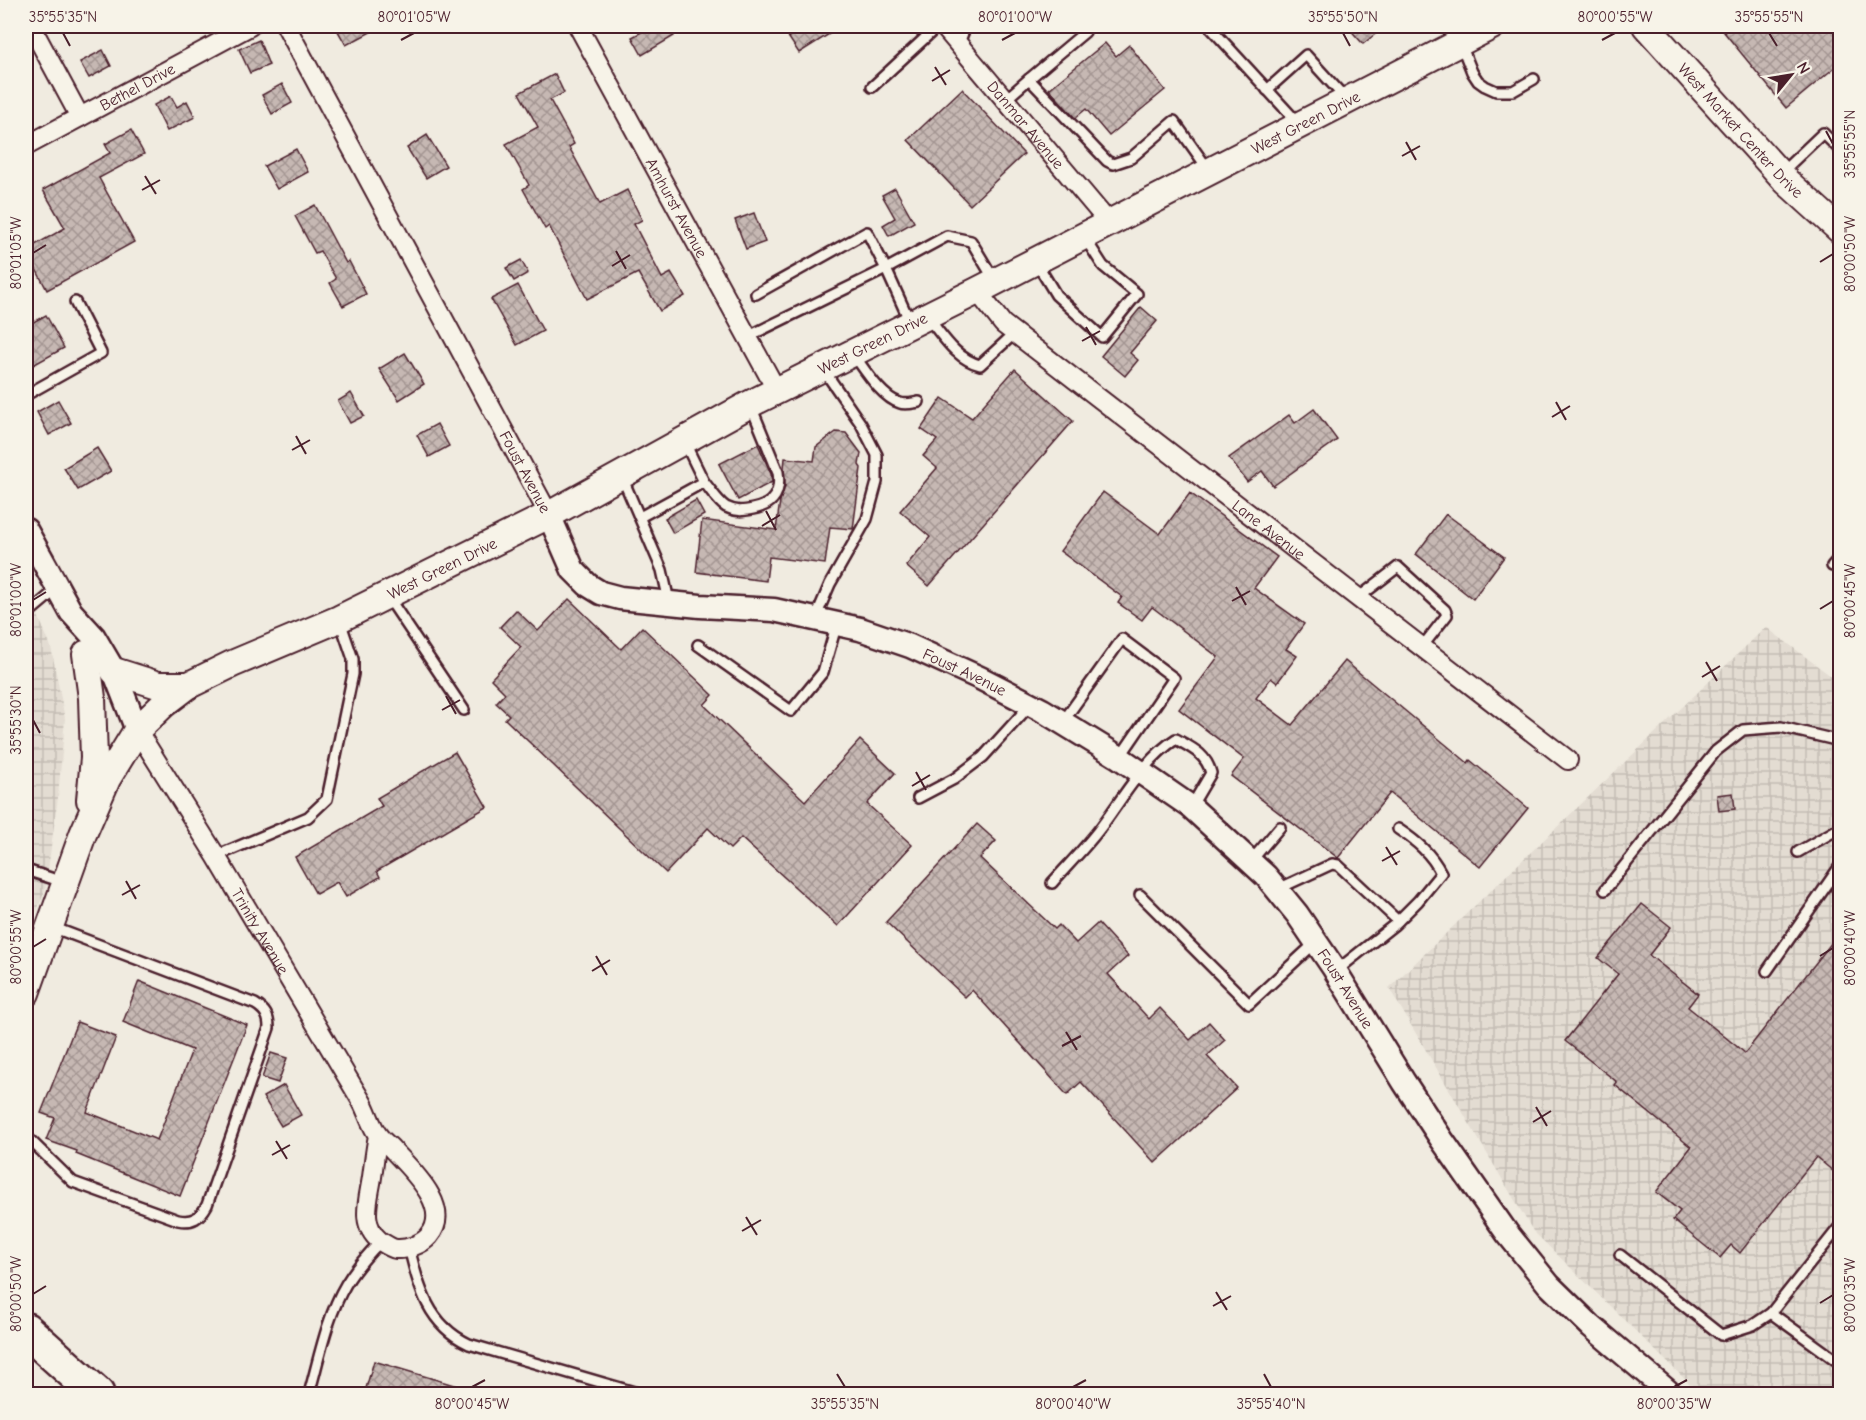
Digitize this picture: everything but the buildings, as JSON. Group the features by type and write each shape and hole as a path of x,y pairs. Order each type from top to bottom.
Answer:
{"highway":[{"path":"26,1330 97,1395"}],"main road":[{"name":"West Green Drive","path":"26,987 40,936 66,883 88,821 107,779 137,730 164,704 189,685 339,619 549,514 750,404 1348,101 1453,34 1492,26"},
{"name":"West Market Center Drive","path":"1646,26 1780,174 1840,230"},
{"path":"86,654 92,698 94,758 88,821"},
{"name":"West Green Drive","path":"137,730 173,714 214,684 235,672 251,656"},
{"path":"114,671 158,685 189,685"}],"street":[{"path":"31,26 80,117"},
{"name":"Bethel Drive","path":"26,146 250,26"},
{"name":"Foust Avenue","path":"286,26 549,514 573,570 588,585 601,593 620,598 774,610 860,629 910,646 1031,704 1119,758 1191,807 1251,861 1277,890 1316,942 1404,1082 1507,1233 1549,1285 1671,1395"},
{"name":"Amhurst Avenue","path":"578,26 777,391"},
{"name":"Danmar Avenue","path":"940,26 1109,223"},
{"name":"Lane Avenue","path":"986,286 1003,324 1568,760"},
{"name":"Trinity Avenue","path":"26,531 71,612 94,637 114,671 137,730"},
{"name":"Trinity Avenue","path":"71,612 86,654 216,856 362,1102 378,1136 432,1198 437,1208 435,1227 422,1242 410,1247"},
{"path":"378,1136 366,1217 375,1237 394,1249 410,1247"}],"lane":[{"path":"872,87 940,26"},
{"path":"958,45 966,26"},
{"path":"1209,26 1300,125"},
{"path":"1005,100 1085,32"},
{"path":"1453,34 1472,72 1485,86 1496,91 1514,91 1534,79"},
{"path":"1267,90 1306,55 1348,101"},
{"path":"1029,79 1107,161 1113,164 1131,158 1174,121 1210,171"},
{"path":"1780,174 1823,133 1840,150"},
{"path":"756,294 867,232 886,269 919,320 962,358 980,365 1015,333"},
{"path":"747,337 886,269 947,236 971,241 986,286"},
{"path":"1036,261 1056,295 1102,337 1137,294 1103,266 1084,236"},
{"path":"26,395 101,354 75,302"},
{"path":"852,354 875,384 891,398 901,404 919,402"},
{"path":"815,619 830,584 867,519 877,482 877,455 861,424 823,368"},
{"path":"684,441 704,482 724,506 740,512 764,507 776,496 779,482 778,472 750,404"},
{"path":"621,475 662,570 670,603"},
{"path":"640,517 704,482"},
{"path":"1832,566 1840,557"},
{"path":"1358,598 1398,567 1404,571 1445,610 1447,615 1422,647"},
{"path":"26,615 57,589"},
{"path":"387,595 464,710"},
{"path":"216,856 308,816 327,800 353,674 352,659 339,619"},
{"path":"698,645 791,711 823,672 837,623"},
{"path":"1062,723 1122,639 1174,678 1119,758"},
{"path":"918,798 954,779 983,757 1031,704"},
{"path":"1605,890 1716,751 1743,730 1781,727 1840,741"},
{"path":"1052,883 1097,832 1141,773 1164,747 1176,739 1199,752 1209,765 1211,773 1191,807"},
{"path":"1251,861 1280,827"},
{"path":"1798,852 1840,828"},
{"path":"1336,971 1398,921 1441,873 1434,860 1417,842 1398,829"},
{"path":"1277,890 1332,864 1338,865 1398,921"},
{"path":"1767,970 1840,866"},
{"path":"26,870 66,883"},
{"path":"1140,896 1249,1004 1316,942"},
{"path":"26,1136 74,1182 178,1220 192,1221 204,1212 207,1205 269,1028 267,1015 255,1004 40,936"},
{"path":"1620,1255 1721,1335 1753,1325 1771,1313 1840,1226"},
{"path":"309,1395 328,1327 345,1286 357,1268 381,1241"},
{"path":"410,1247 420,1288 436,1320 456,1338 641,1395"},
{"path":"1771,1313 1840,1363"}],"shaded area":[{"path":"26,586 51,647 65,719 58,797 45,891 26,937"},
{"path":"1766,627 1840,683 1840,1394 1700,1394 1533,1231 1389,988"}]}
